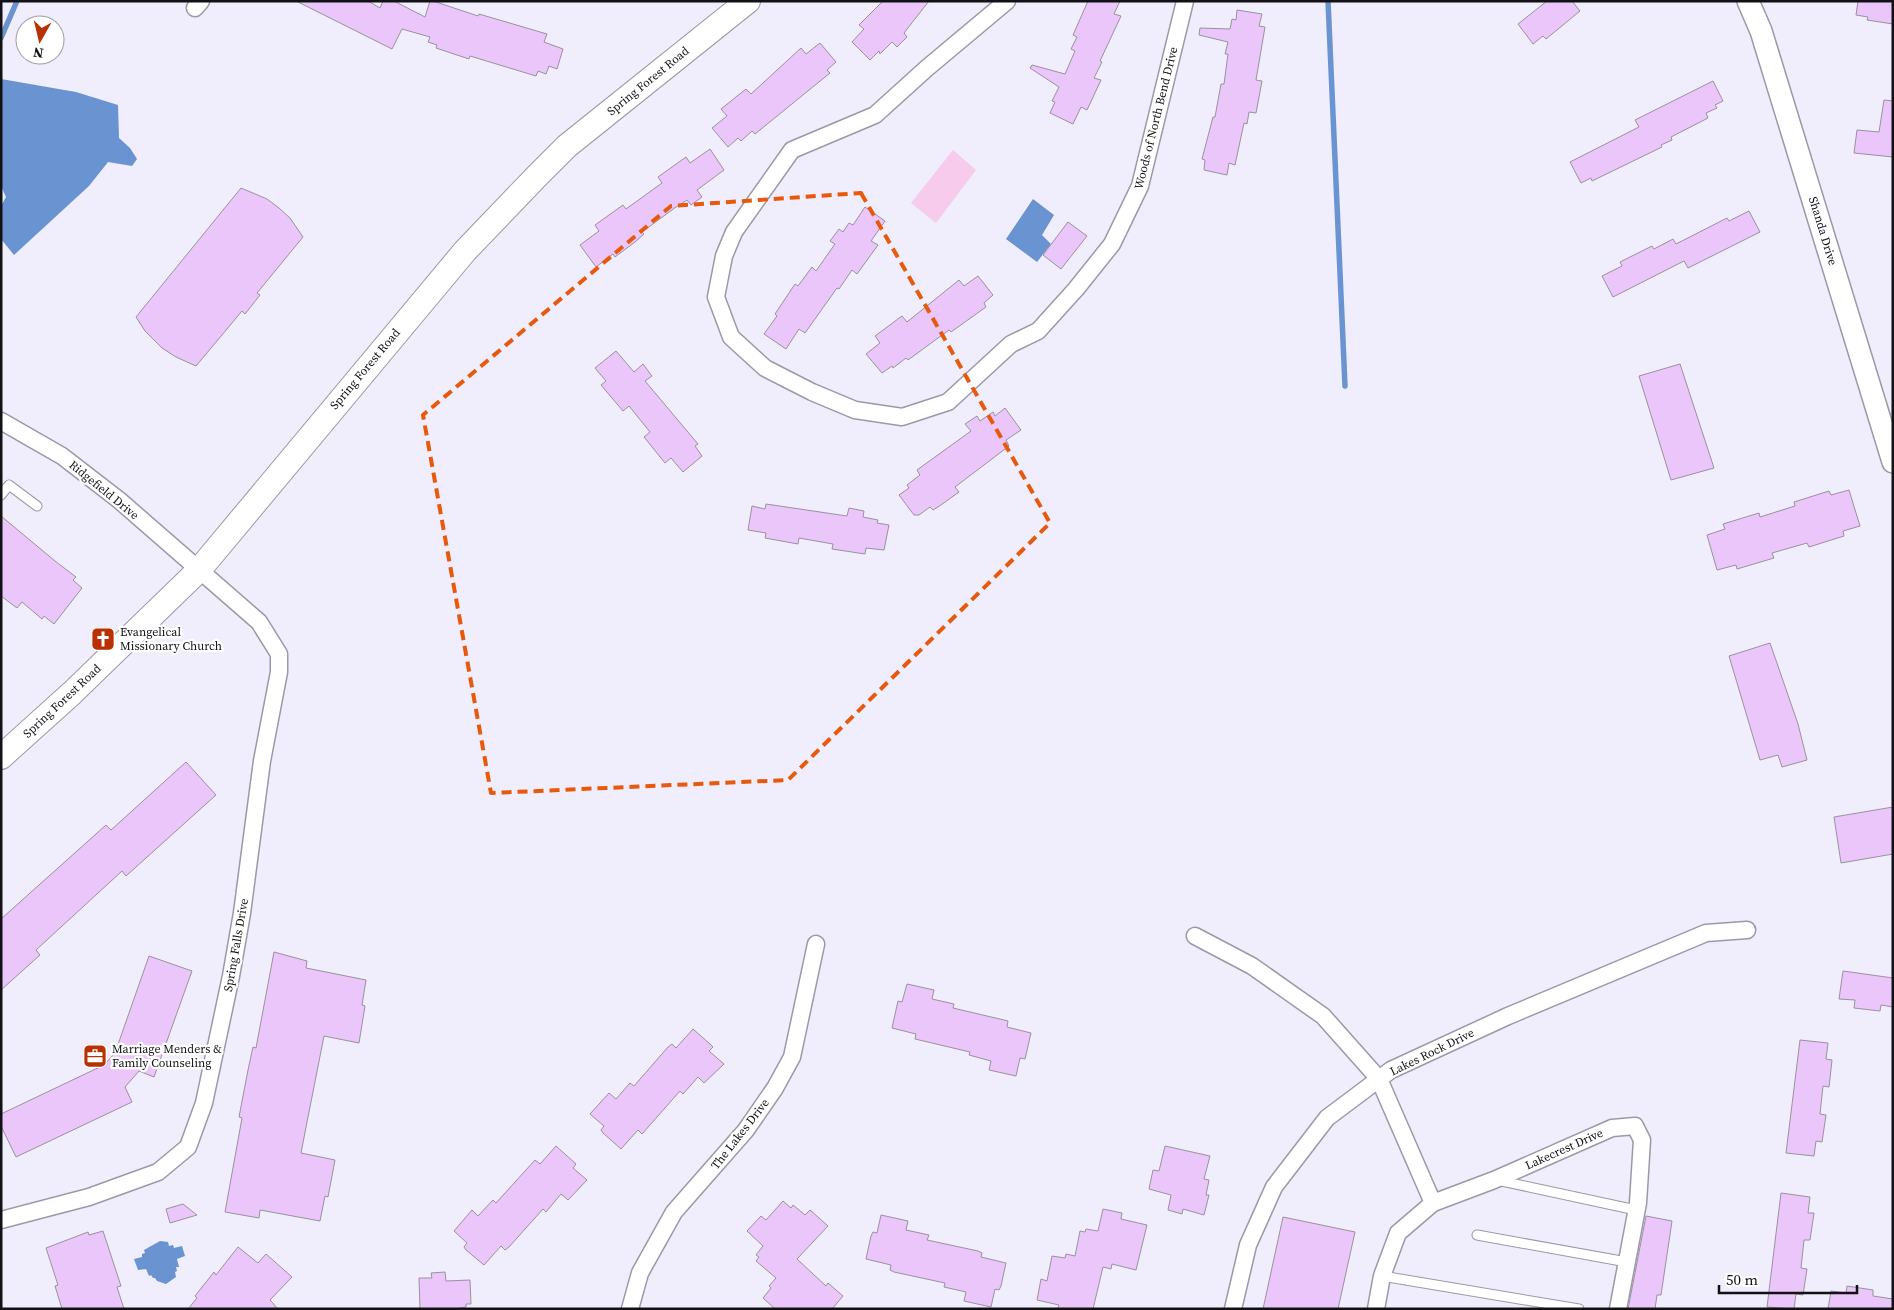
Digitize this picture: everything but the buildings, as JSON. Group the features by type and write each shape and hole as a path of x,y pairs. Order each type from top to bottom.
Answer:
{"main road":[{"name":"Spring Forest Road","path":"1,757 72,693 199,570 465,250 510,203 567,146 748,1"}],"street":[{"name":"Woods of North Bend Drive","path":"1007,1 927,68 875,116 792,150 734,232 724,256 716,297 731,336 765,368 812,392 855,410 902,417 948,402 1011,344 1038,332 1076,290 1112,244 1140,186 1185,1"},
{"name":"Shanda Drive","path":"1748,1 1767,50 1893,462"},
{"name":"Ridgefield Drive","path":"1,421 62,456 119,500 199,570"},
{"name":"Spring Falls Drive","path":"1,1220 90,1197 158,1172 188,1147 204,1103 241,922 262,761 278,672 279,654 259,622 199,570"},
{"name":"Lakes Rock Drive","path":"1233,1309 1248,1245 1274,1187 1327,1118 1391,1070 1508,1016 1706,933 1747,930"},
{"path":"1195,936 1252,966 1323,1016 1379,1079 1433,1203"},
{"name":"The Lakes Drive","path":"630,1309 640,1273 674,1212 746,1130 776,1088 792,1056 816,944"},
{"name":"Lakecrest Drive","path":"1376,1309 1382,1276 1398,1233 1433,1203 1494,1180 1612,1128 1635,1126 1642,1140 1636,1210 1618,1309"}],"lane":[{"path":"1,494 9,485 37,506"},
{"path":"1494,1180 1636,1210"},
{"path":"1477,1235 1627,1262"},
{"path":"1382,1276 1579,1309"}],"highlighted area":[{"path":"861,193 1050,523 788,780 491,793 423,415 671,206"}],"shaded area":[{"path":"953,150 976,170 936,223 911,203"}],"water":[{"path":"1,79 76,92 118,105 119,138 130,148 137,159 132,166 108,162 89,186 14,255 1,239 1,206 6,197 1,186"},
{"path":"1033,199 1054,215 1042,235 1051,244 1037,262 1006,239"},
{"path":"160,1241 168,1242 169,1246 173,1245 174,1248 182,1246 185,1256 177,1259 179,1267 176,1267 176,1277 166,1284 157,1281 151,1275 149,1276 146,1269 138,1270 134,1259 142,1257 142,1254 145,1253 144,1250"}],"waterway":[{"path":"1,38 17,1"},
{"path":"1328,1 1345,386"}],"place":[{"name":"Evangelical Missionary Church","path":"103,639"},
{"name":"Marriage Menders & Family Counseling","path":"95,1056"}]}
